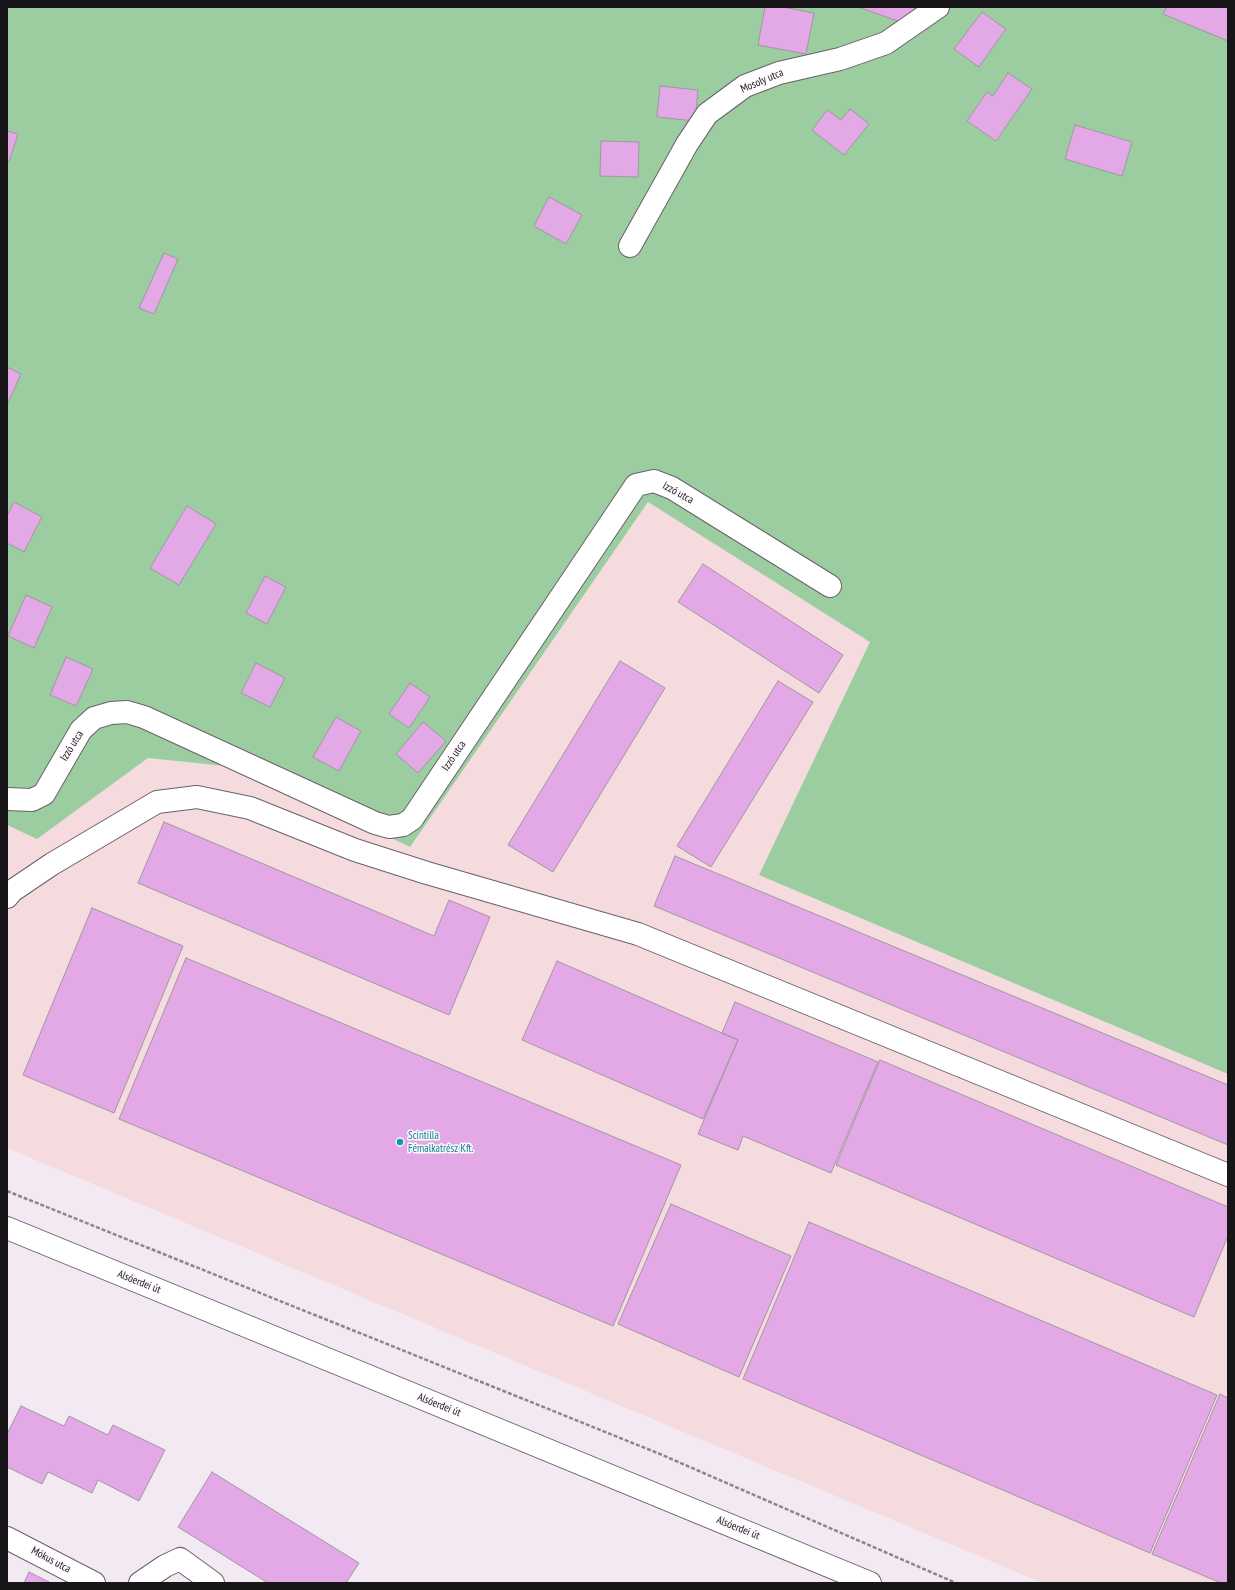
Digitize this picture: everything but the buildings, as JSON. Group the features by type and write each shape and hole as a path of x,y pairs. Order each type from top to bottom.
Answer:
{"street":[{"name":"Mosoly utca","path":"630,246 687,144 707,114 745,86 779,73 840,59 886,43 938,7"},
{"name":"Izzó utca","path":"7,799 32,800 44,794 81,730 94,718 111,713 127,712 144,717 375,823 389,827 403,825 412,818 636,485 654,481 672,488 830,586"},
{"path":"7,897 12,890 52,864 157,802 197,797 250,808 355,850 427,873 638,934 1228,1175"},
{"name":"Alsóerdei út","path":"7,1228 356,1370 870,1583"},
{"name":"Mókus utca","path":"7,1538 94,1583"},
{"path":"140,1583 165,1566 180,1559 213,1583"}],"path":[{"path":"7,1191 660,1454 956,1583"}],"shaded area":[{"path":"648,502 871,642 759,875 1228,1074 1228,1583 1043,1583 7,1148 7,825 37,838 148,758 244,768 410,846"}],"green space":[{"path":"7,7 1228,7 1228,1074 759,875 870,642 648,502 410,847 244,768 148,758 37,839 7,825"}],"place":[{"name":"Scintilla Fémalkatrész Kft.","path":"400,1142"}]}
